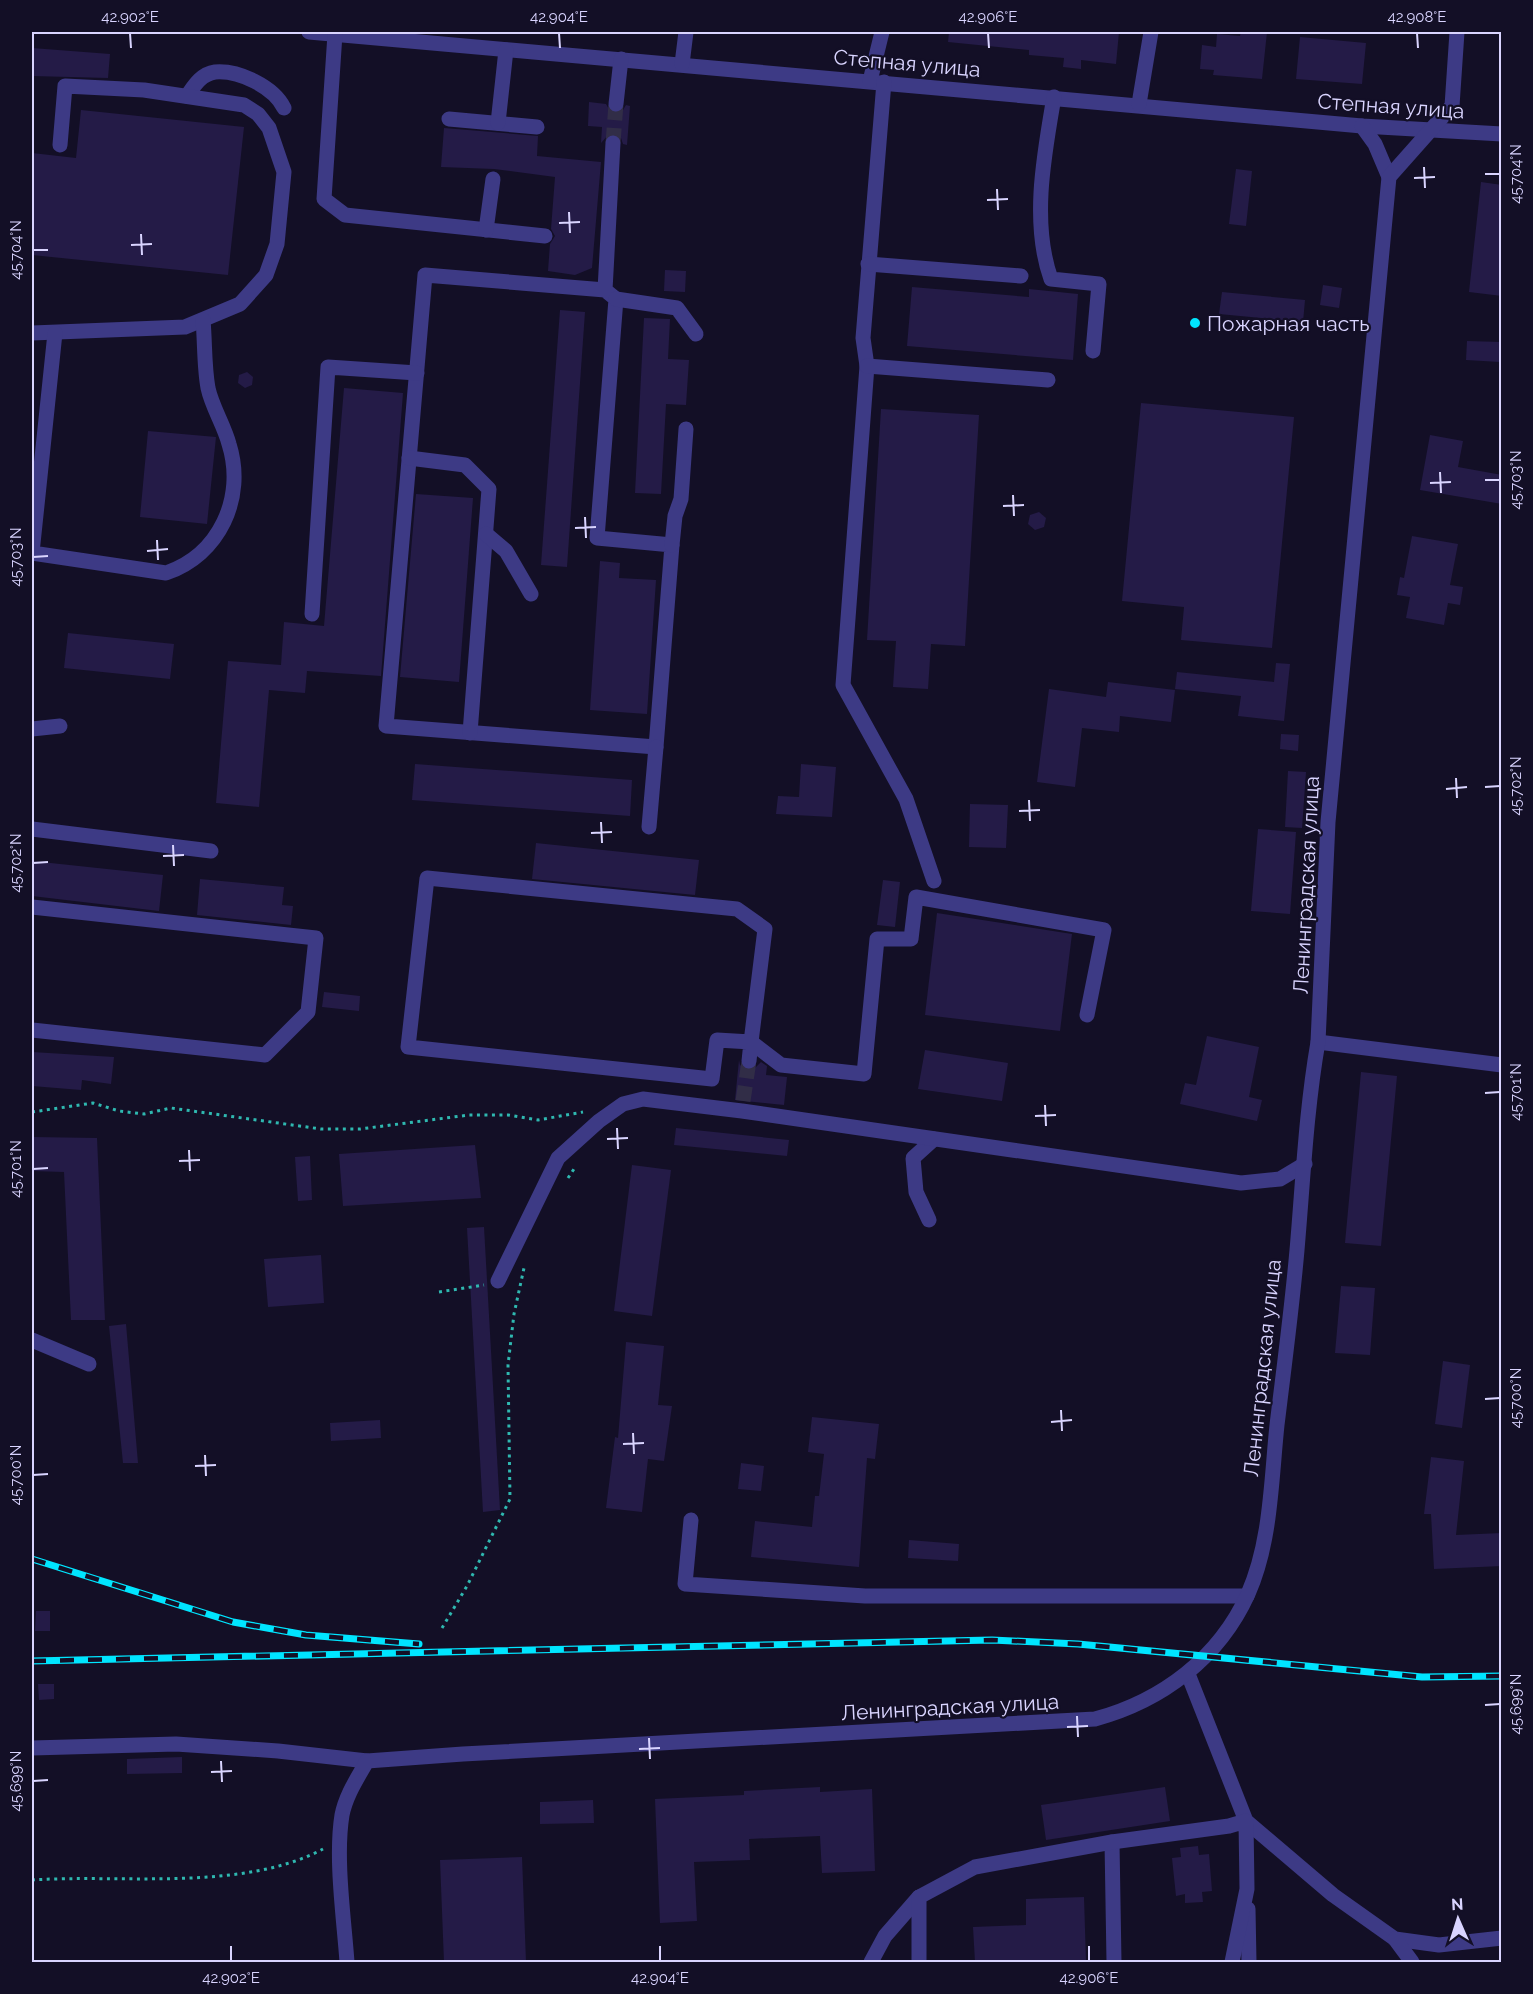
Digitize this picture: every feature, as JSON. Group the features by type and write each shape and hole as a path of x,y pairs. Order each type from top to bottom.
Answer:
{"street":[{"name":"Степная улица","path":"309,32 1139,104 1362,126 1502,134"},
{"path":"682,64 686,32"},
{"path":"882,32 877,81 863,338 867,366 843,685 906,799 934,881"},
{"path":"1139,104 1151,32"},
{"path":"1362,126 1375,144 1389,177 1452,106 1457,32"},
{"path":"335,34 324,199 345,215 545,236"},
{"path":"498,123 506,50"},
{"path":"616,104 621,59"},
{"path":"187,96 199,79 215,72 246,78 269,87 284,108"},
{"path":"32,333 186,327 240,304 266,275 277,244 284,172 269,128 258,114 244,105 144,90 65,86 60,145"},
{"path":"1054,97 1046,145 1042,213 1043,257 1051,279 1099,284 1093,351"},
{"path":"449,119 537,127"},
{"path":"613,144 611,295 597,538 672,545"},
{"name":"Ленинградская улица","path":"32,1748 176,1744 278,1751 367,1761 1074,1722 1095,1719 1130,1708 1171,1686 1188,1674 1220,1638 1247,1596 1260,1562 1293,1292 1318,1042 1329,822 1389,177"},
{"path":"486,230 493,179"},
{"path":"868,264 1021,276"},
{"path":"656,747 386,726 425,275 611,295 676,308 696,334"},
{"path":"55,333 32,553 166,573 185,566 210,545 227,517 234,486 230,446 208,389 203,320"},
{"path":"867,366 1048,380"},
{"path":"312,614 328,367 417,373"},
{"path":"649,827 672,545 675,516 681,499 686,429"},
{"path":"409,458 465,465 489,489 470,733"},
{"path":"486,534 506,551 531,594"},
{"path":"32,729 60,726"},
{"path":"32,829 212,851"},
{"path":"749,1061 751,1042 765,929 737,909 427,878 408,1047 712,1079 717,1040 751,1042 781,1065 864,1074 877,939 911,939 916,897 1104,930 1087,1015"},
{"path":"32,907 316,938 308,1012 265,1055 32,1030"},
{"path":"1318,1042 1502,1065"},
{"path":"498,1281 558,1158 599,1121 623,1104 643,1100 742,1106 934,1139 1241,1183 1280,1179 1305,1164"},
{"path":"929,1220 916,1192 913,1158 934,1139"},
{"path":"32,1340 90,1364"},
{"path":"691,1520 686,1584 865,1596 1046,1594 1247,1596"},
{"path":"1188,1674 1246,1821 1249,1962"},
{"path":"347,1962 342,1816 350,1791 367,1761"},
{"path":"871,1962 885,1936 919,1897 975,1867 1112,1842 1207,1830 1246,1821"},
{"path":"1246,1821 1333,1895 1395,1939 1412,1962"},
{"path":"1112,1842 1114,1962"},
{"path":"1232,1962 1247,1889"},
{"path":"919,1897 919,1962"},
{"path":"1395,1939 1439,1945 1502,1938"}],"path":[{"path":"32,1112 93,1102 119,1111 144,1114 171,1108 321,1129 360,1129 469,1115 508,1115 538,1120 593,1109"},
{"path":"442,1628 467,1587 510,1499 508,1365 513,1314 526,1260"},
{"path":"32,1880 214,1877 304,1859 341,1839"}],"building":[{"path":"949,32 1119,32 1116,64 1081,60 1081,69 1063,67 1064,58 1029,55 1029,50 948,42"},
{"path":"1241,32 1267,32 1262,79 1213,75 1214,70 1200,69 1202,45 1216,47 1217,34 1240,36"},
{"path":"1300,37 1366,43 1362,84 1296,79"},
{"path":"32,48 110,54 108,78 32,76"},
{"path":"589,102 606,104 610,111 616,114 626,105 630,106 627,145 623,144 621,138 614,133 608,135 601,143 602,127 588,126"},
{"path":"81,110 244,127 228,275 32,255 32,153 76,158"},
{"path":"444,128 538,136 537,156 601,162 592,268 575,275 548,271 550,244 555,236 551,229 555,177 494,169 441,167"},
{"path":"1236,169 1252,171 1246,226 1229,224"},
{"path":"1481,182 1502,185 1502,296 1469,292"},
{"path":"665,270 686,271 685,292 664,291"},
{"path":"1323,285 1342,288 1339,308 1320,305"},
{"path":"912,287 1029,297 1029,289 1078,294 1073,360 907,346"},
{"path":"1222,292 1305,300 1303,322 1219,314"},
{"path":"560,310 585,312 567,567 541,565"},
{"path":"644,318 670,319 668,359 689,360 686,405 666,404 661,494 635,493"},
{"path":"1467,341 1501,342 1500,362 1466,360"},
{"path":"247,372 253,377 252,385 245,388 238,383 239,375"},
{"path":"344,388 403,393 381,676 307,671 305,693 269,690 259,807 216,803 228,661 281,665 284,622 324,626"},
{"path":"1141,403 1294,417 1272,648 1181,640 1184,607 1122,601"},
{"path":"881,409 979,415 965,646 931,644 928,689 893,687 896,641 867,640"},
{"path":"148,431 216,437 207,524 140,517"},
{"path":"1430,435 1463,441 1458,467 1502,475 1502,504 1420,490"},
{"path":"416,494 473,498 459,682 400,677"},
{"path":"1039,512 1046,518 1044,527 1035,530 1028,524 1030,515"},
{"path":"1412,536 1458,544 1450,585 1463,587 1460,605 1448,603 1444,625 1406,618 1410,597 1397,595 1400,577 1404,578"},
{"path":"600,561 620,563 619,578 656,580 647,714 590,710"},
{"path":"68,633 174,644 170,679 64,668"},
{"path":"1276,663 1290,664 1284,721 1238,716 1241,696 1175,689 1177,672 1274,682"},
{"path":"1108,682 1175,690 1171,722 1120,716 1119,732 1082,728 1075,787 1037,782 1049,689 1106,697"},
{"path":"1281,734 1299,735 1298,751 1280,749"},
{"path":"415,764 632,780 630,816 412,800"},
{"path":"801,764 836,767 832,817 776,814 778,796 799,797"},
{"path":"1288,771 1306,772 1302,828 1285,827"},
{"path":"970,804 1008,805 1006,848 969,847"},
{"path":"1258,829 1296,832 1290,914 1251,911"},
{"path":"536,843 699,860 695,895 532,879"},
{"path":"32,861 163,875 159,911 32,896"},
{"path":"200,879 284,887 282,905 293,906 291,925 197,915"},
{"path":"883,880 900,882 895,927 877,925"},
{"path":"937,913 1072,934 1060,1031 925,1015"},
{"path":"324,992 360,996 359,1011 322,1007"},
{"path":"1207,1036 1259,1047 1249,1097 1262,1100 1257,1121 1180,1104 1185,1083 1196,1085"},
{"path":"925,1050 1008,1063 1002,1101 918,1089"},
{"path":"32,1052 114,1057 111,1084 82,1080 81,1090 32,1086"},
{"path":"739,1060 740,1065 747,1071 753,1070 761,1062 767,1066 766,1075 787,1077 784,1105 735,1100"},
{"path":"1361,1072 1397,1076 1381,1246 1345,1243"},
{"path":"676,1128 789,1140 787,1156 674,1145"},
{"path":"32,1137 97,1138 105,1320 71,1320 64,1172 32,1171"},
{"path":"475,1145 481,1198 343,1206 339,1154"},
{"path":"310,1156 312,1200 298,1201 295,1157"},
{"path":"632,1165 671,1170 652,1316 614,1311"},
{"path":"484,1227 500,1510 483,1512 467,1228"},
{"path":"321,1255 324,1303 268,1307 264,1259"},
{"path":"1341,1286 1375,1288 1370,1355 1335,1353"},
{"path":"126,1324 138,1463 123,1463 109,1326"},
{"path":"626,1342 664,1346 658,1405 672,1406 664,1461 648,1459 642,1512 606,1508 615,1437 618,1438"},
{"path":"1443,1361 1470,1365 1462,1428 1435,1424"},
{"path":"812,1417 879,1424 875,1459 867,1458 859,1567 751,1557 755,1521 812,1527 815,1496 819,1496 824,1454 808,1452"},
{"path":"380,1420 381,1438 331,1441 330,1423"},
{"path":"1431,1457 1464,1461 1456,1535 1502,1533 1502,1566 1434,1569 1431,1514 1424,1514"},
{"path":"741,1463 764,1466 761,1491 738,1489"},
{"path":"909,1540 959,1544 958,1561 908,1558"},
{"path":"36,1611 50,1611 50,1631 35,1631"},
{"path":"38,1684 54,1684 54,1699 39,1700"},
{"path":"182,1757 182,1773 127,1774 127,1759"},
{"path":"820,1787 820,1792 872,1789 875,1871 822,1873 820,1836 749,1839 750,1860 694,1862 697,1921 660,1923 655,1799 744,1795 744,1791"},
{"path":"1165,1787 1170,1821 1046,1840 1041,1805"},
{"path":"593,1800 594,1823 540,1824 540,1802"},
{"path":"1198,1846 1199,1855 1209,1854 1212,1891 1202,1892 1203,1902 1185,1903 1185,1894 1176,1896 1172,1858 1181,1857 1180,1848"},
{"path":"522,1857 526,1962 444,1962 440,1860"},
{"path":"1084,1897 1086,1962 975,1962 973,1927 1026,1925 1026,1899"}],"tunnel":[{"path":"613,143 616,104"},
{"path":"743,1101 749,1061"}],"railway":[{"path":"32,1559 233,1622 306,1635 419,1644"},
{"path":"32,1661 992,1640 1078,1644 1422,1677 1502,1676"}],"place":[{"name":"Пожарная часть","path":"1195,323"}]}
